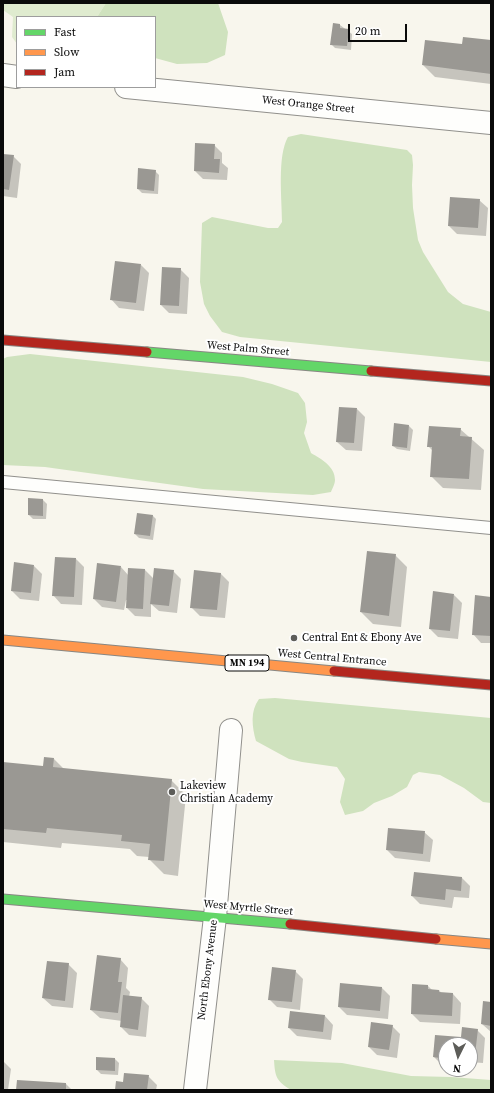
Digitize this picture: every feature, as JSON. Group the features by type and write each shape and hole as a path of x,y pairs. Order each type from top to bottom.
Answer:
{"main road":[{"name":"West Palm Street","path":"3,340 491,382"},
{"name":"West Central Entrance","path":"3,640 491,685"},
{"name":"West Myrtle Street","path":"3,898 491,944"}],"street":[{"path":"3,75 16,76"},
{"name":"West Orange Street","path":"136,88 491,123"},
{"name":"North Ebony Avenue","path":"195,1090 215,917 231,730"}],"lane":[{"path":"3,482 491,528"}],"green space":[{"path":"3,3 106,3 98,16 16,16 16,43 12,37 13,17 3,10"},
{"path":"106,3 218,3 228,32 225,55 207,63 177,64 156,58 156,16 98,16"},
{"path":"301,134 407,150 412,155 413,208 418,240 423,252 448,292 463,304 491,312 491,362 240,337 222,332 210,316 204,304 200,282 202,223 212,217 268,228 278,228 282,222 282,155 288,137"},
{"path":"30,354 243,377 272,384 298,393 305,403 307,422 304,433 311,453 327,464 333,471 335,482 331,492 313,495 203,489 45,467 3,465 3,359 7,357"},
{"path":"275,698 491,718 491,803 483,802 464,788 440,775 419,772 413,775 407,787 392,796 374,803 363,811 345,815 340,802 345,779 337,767 289,759 256,741 253,714 256,704 259,699"},
{"path":"274,1060 342,1063 411,1076 491,1080 491,1090 291,1090 279,1081 275,1070"}],"building":[{"path":"333,23 340,24 340,28 349,29 347,46 330,45"},
{"path":"463,37 491,40 491,74 422,65 425,40 462,44"},
{"path":"195,143 215,144 214,159 220,159 219,173 194,171"},
{"path":"3,154 14,155 9,190 3,189"},
{"path":"138,168 156,170 154,191 137,189"},
{"path":"450,197 480,199 478,228 448,226"},
{"path":"115,261 141,264 136,303 110,300"},
{"path":"162,267 181,268 179,306 160,305"},
{"path":"339,407 357,408 354,443 336,442"},
{"path":"394,423 409,425 407,448 392,446"},
{"path":"429,426 461,428 460,436 472,437 469,479 430,477 432,447 427,447"},
{"path":"28,498 43,499 43,516 28,515"},
{"path":"137,513 153,515 150,536 134,534"},
{"path":"367,551 396,554 389,616 360,612"},
{"path":"55,557 76,558 74,597 52,596"},
{"path":"14,562 34,565 31,593 11,591"},
{"path":"97,563 121,566 116,602 93,599"},
{"path":"128,568 145,569 143,609 126,608"},
{"path":"154,568 174,570 169,606 150,604"},
{"path":"194,570 221,573 217,610 190,608"},
{"path":"433,591 454,594 450,631 429,629"},
{"path":"475,595 491,597 491,636 472,635"},
{"path":"44,757 54,758 53,767 172,779 164,861 148,860 150,844 121,841 122,835 47,828 46,833 3,829 3,762 43,766"},
{"path":"388,828 425,831 423,854 386,850"},
{"path":"414,872 462,877 461,891 446,889 445,900 411,896"},
{"path":"97,955 121,958 118,982 122,982 118,1013 90,1010"},
{"path":"47,961 69,963 65,1001 42,998"},
{"path":"272,967 296,970 292,1002 268,1000"},
{"path":"340,983 382,987 380,1011 338,1007"},
{"path":"412,984 428,985 428,989 439,990 439,992 453,993 452,1016 411,1014"},
{"path":"123,995 142,997 138,1030 120,1027"},
{"path":"483,1001 491,1002 491,1026 481,1024"},
{"path":"290,1011 325,1015 323,1032 288,1028"},
{"path":"371,1022 393,1025 389,1050 368,1047"},
{"path":"462,1027 478,1029 477,1037 461,1037"},
{"path":"435,1035 461,1037 438,1037 438,1058 433,1057"},
{"path":"96,1057 115,1058 115,1071 96,1070"},
{"path":"124,1073 149,1075 147,1090 115,1090 116,1081 123,1082"},
{"path":"17,1080 66,1083 66,1090 16,1090"}],"traffic: fast":[{"path":"147,352 371,371"},
{"path":"3,899 290,924"}],"traffic: slow":[{"path":"3,640 334,671"},
{"path":"436,939 491,944"}],"traffic: jam":[{"path":"3,340 147,352"},
{"path":"371,371 491,381"},
{"path":"334,671 491,685"},
{"path":"290,924 436,939"}],"place":[{"name":"Central Ent & Ebony Ave","path":"294,638"},
{"name":"Lakeview Christian Academy","path":"172,792"}]}
